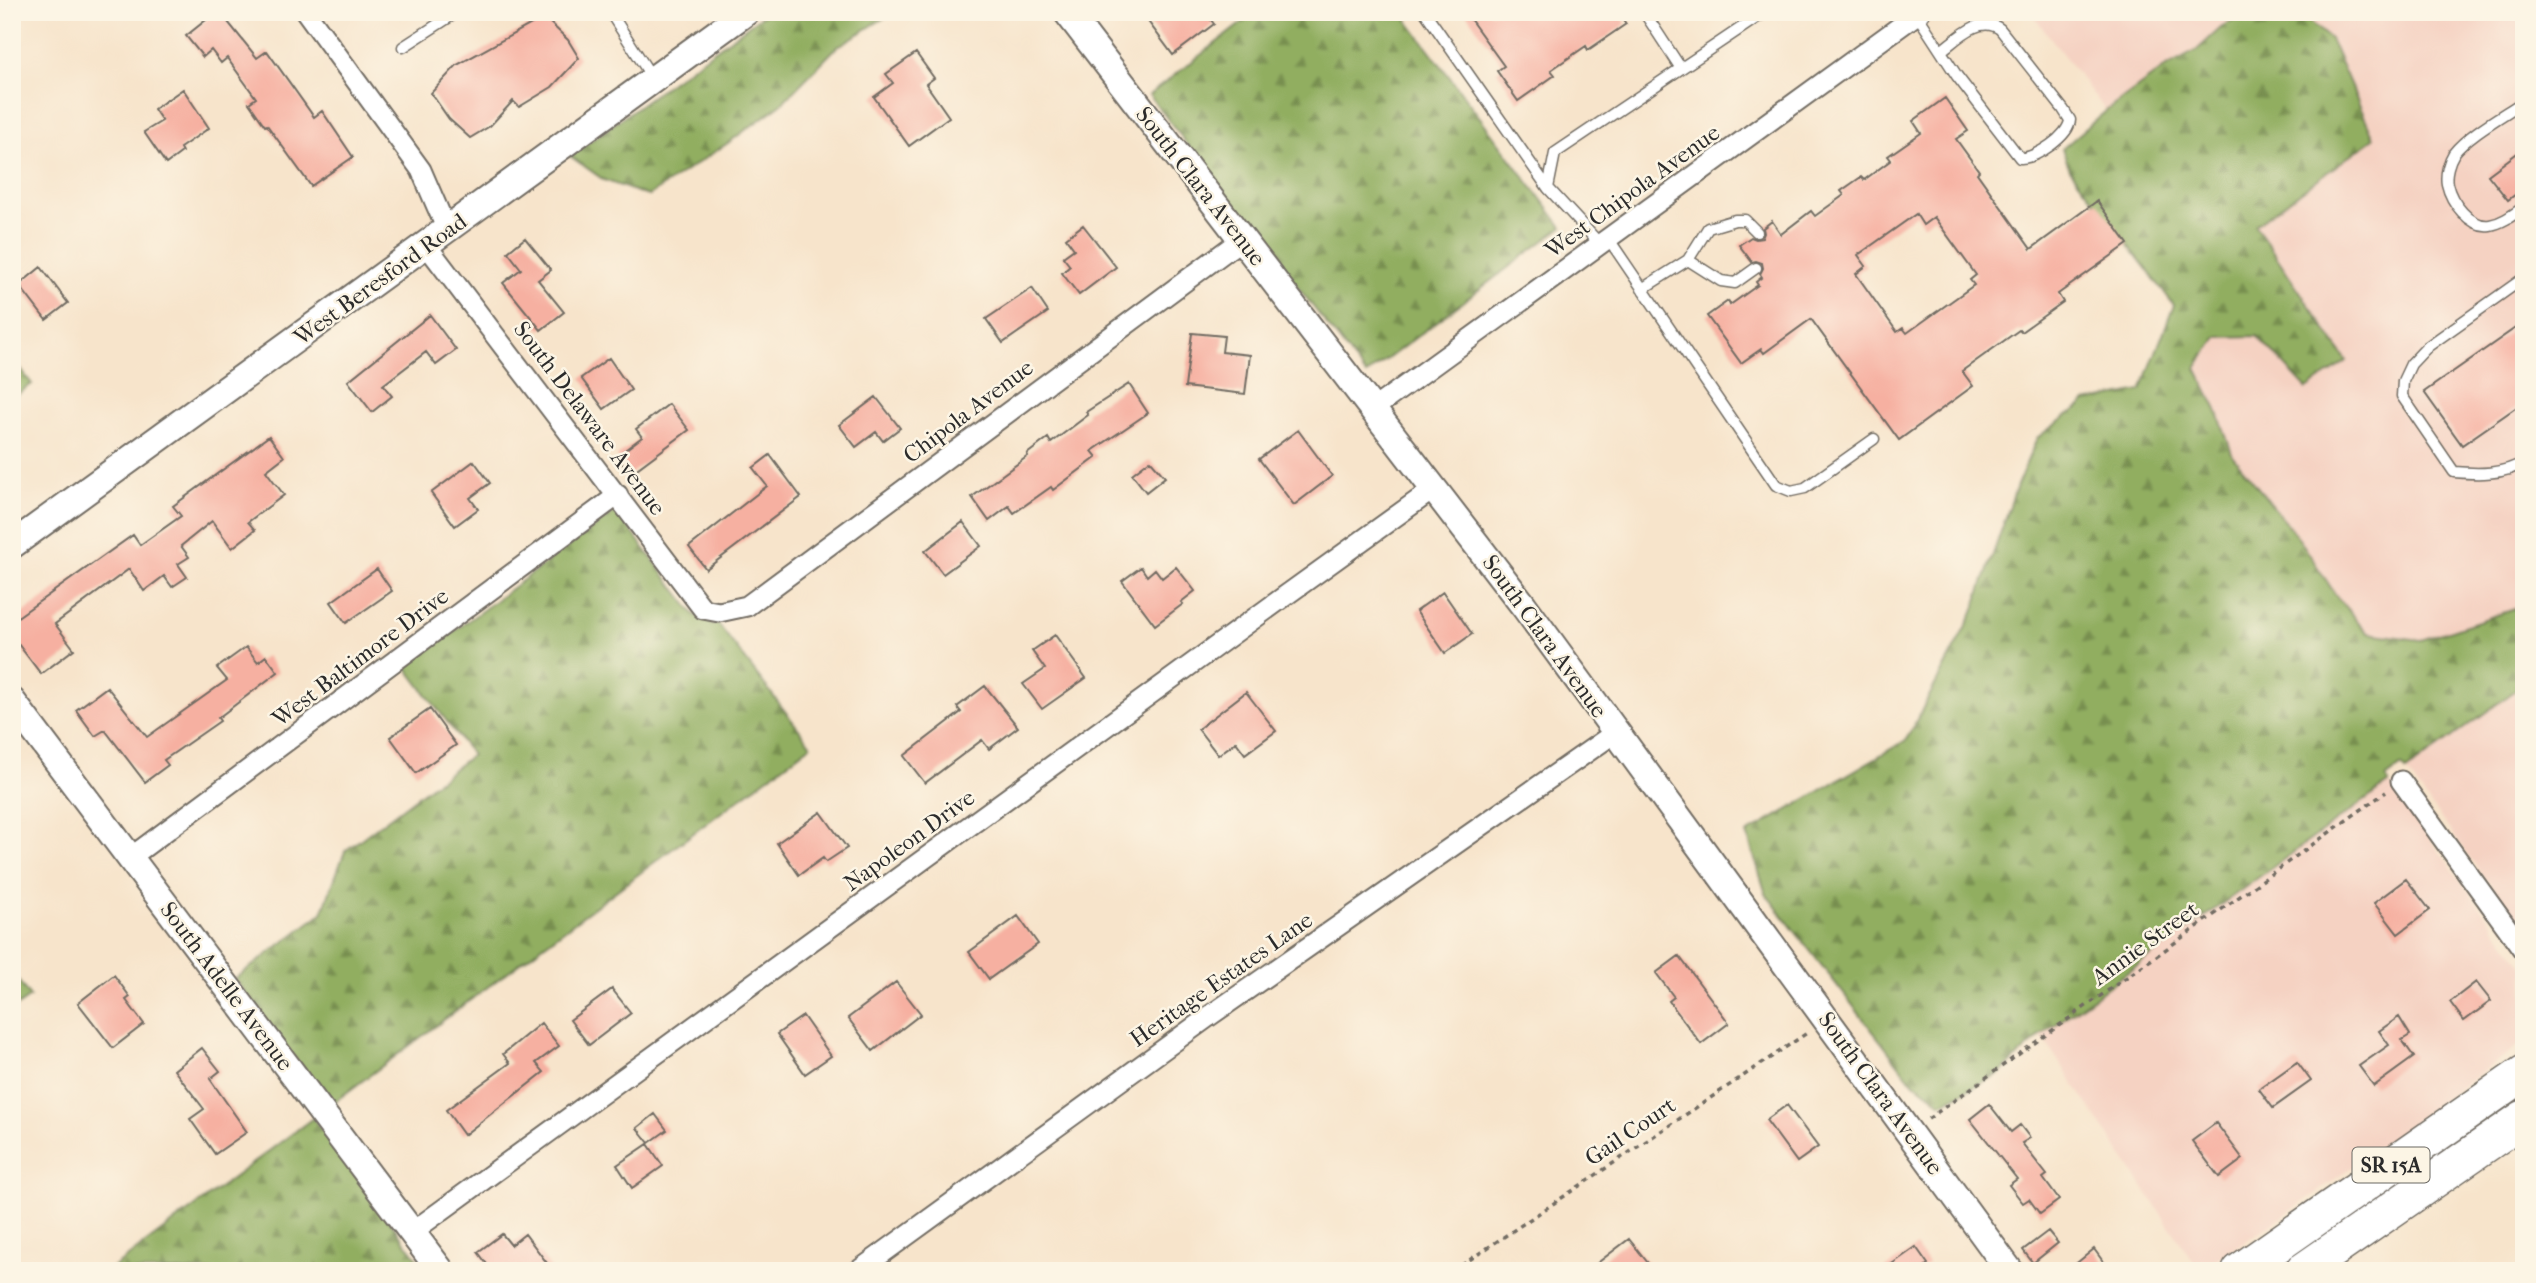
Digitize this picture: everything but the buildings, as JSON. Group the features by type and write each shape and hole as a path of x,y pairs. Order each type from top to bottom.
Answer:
{"highway":[{"name":"SR 15A","path":"2240,1271 2524,1073"},
{"path":"2400,1204 2404,1188 2415,1173 2524,1098"},
{"name":"SR 15A","path":"2303,1271 2524,1118"}],"street":[{"name":"South Delaware Avenue","path":"306,12 421,170 437,238 618,495 703,609 719,612"},
{"name":"West Beresford Road","path":"12,545 746,12"},
{"name":"South Clara Avenue","path":"1067,12 1435,488 2010,1271"},
{"name":"West Chipola Avenue","path":"1373,409 1918,13"},
{"name":"Chipola Avenue","path":"719,612 747,606 1242,239"},
{"name":"Napoleon Drive","path":"412,1232 1435,488"},
{"name":"West Baltimore Drive","path":"131,857 618,495"},
{"name":"South Adelle Avenue","path":"12,701 441,1271"},
{"name":"Heritage Estates Lane","path":"858,1271 1208,1017 1616,732"},
{"path":"2401,781 2524,951"}],"lane":[{"path":"403,47 457,12"},
{"path":"610,12 653,80"},
{"path":"1425,12 1548,188 1604,241 1642,289 1776,485 1791,491 1805,488 1874,439"},
{"path":"1644,12 1680,67"},
{"path":"1548,188 1555,153 1765,12"},
{"path":"1918,13 1941,51 2014,154 2025,159 2037,154 2067,131 2070,120 2063,109 1994,24 1981,24 1941,51"},
{"path":"2524,101 2454,153 2447,171 2447,185 2462,214 2475,223 2490,225 2508,218 2524,207"},
{"path":"1642,289 1688,260 1708,228 1735,220 1745,220 1757,232"},
{"path":"1688,260 1721,281 1735,283 1756,268"},
{"path":"2524,278 2427,346 2411,363 2403,381 2402,396 2454,472 2476,474 2514,468 2524,462"}],"path":[{"name":"Annie Street","path":"1909,1133 2401,781"},
{"name":"Gail Court","path":"1453,1271 1826,1020"}],"shaded area":[{"path":"2031,12 2247,12 2223,26 2197,50 2163,69 2106,111"},
{"path":"2279,12 2524,12 2524,604 2421,640 2368,633 2339,600 2302,543 2233,456 2218,410 2196,368 2216,337 2257,336 2307,389 2255,225 2374,137 2330,39 2303,16"},
{"path":"2524,684 2524,931 2406,771"},
{"path":"2389,783 2524,967 2524,1042 2280,1219 2199,1270 2041,1035"}],"green space":[{"path":"767,12 894,12 837,47 781,104 648,196 604,180 570,156"},
{"path":"1256,12 1401,12 1562,227 1366,375 1149,95"},
{"path":"2247,12 2279,12 2303,16 2330,39 2374,138 2255,225 2347,361 2307,389 2257,336 2217,337 2196,368 2217,410 2233,456 2302,543 2339,600 2368,633 2421,640 2524,604 2524,684 2406,771 2402,766 2386,778 2389,783 2041,1035 1999,1074 1942,1103 1910,1079 1766,894 1747,834 1906,740 1972,615 2017,485 2037,438 2086,402 2141,391 2174,305 2070,169 2062,149 2106,111 2163,69 2197,50 2223,26"},
{"path":"12,358 32,384 12,398"},
{"path":"616,511 695,615 711,625 718,624 811,745 330,1105 235,979 322,913 345,851 472,755 406,667"},
{"path":"12,972 30,997 12,1010"},
{"path":"313,1118 427,1271 109,1271"}]}
